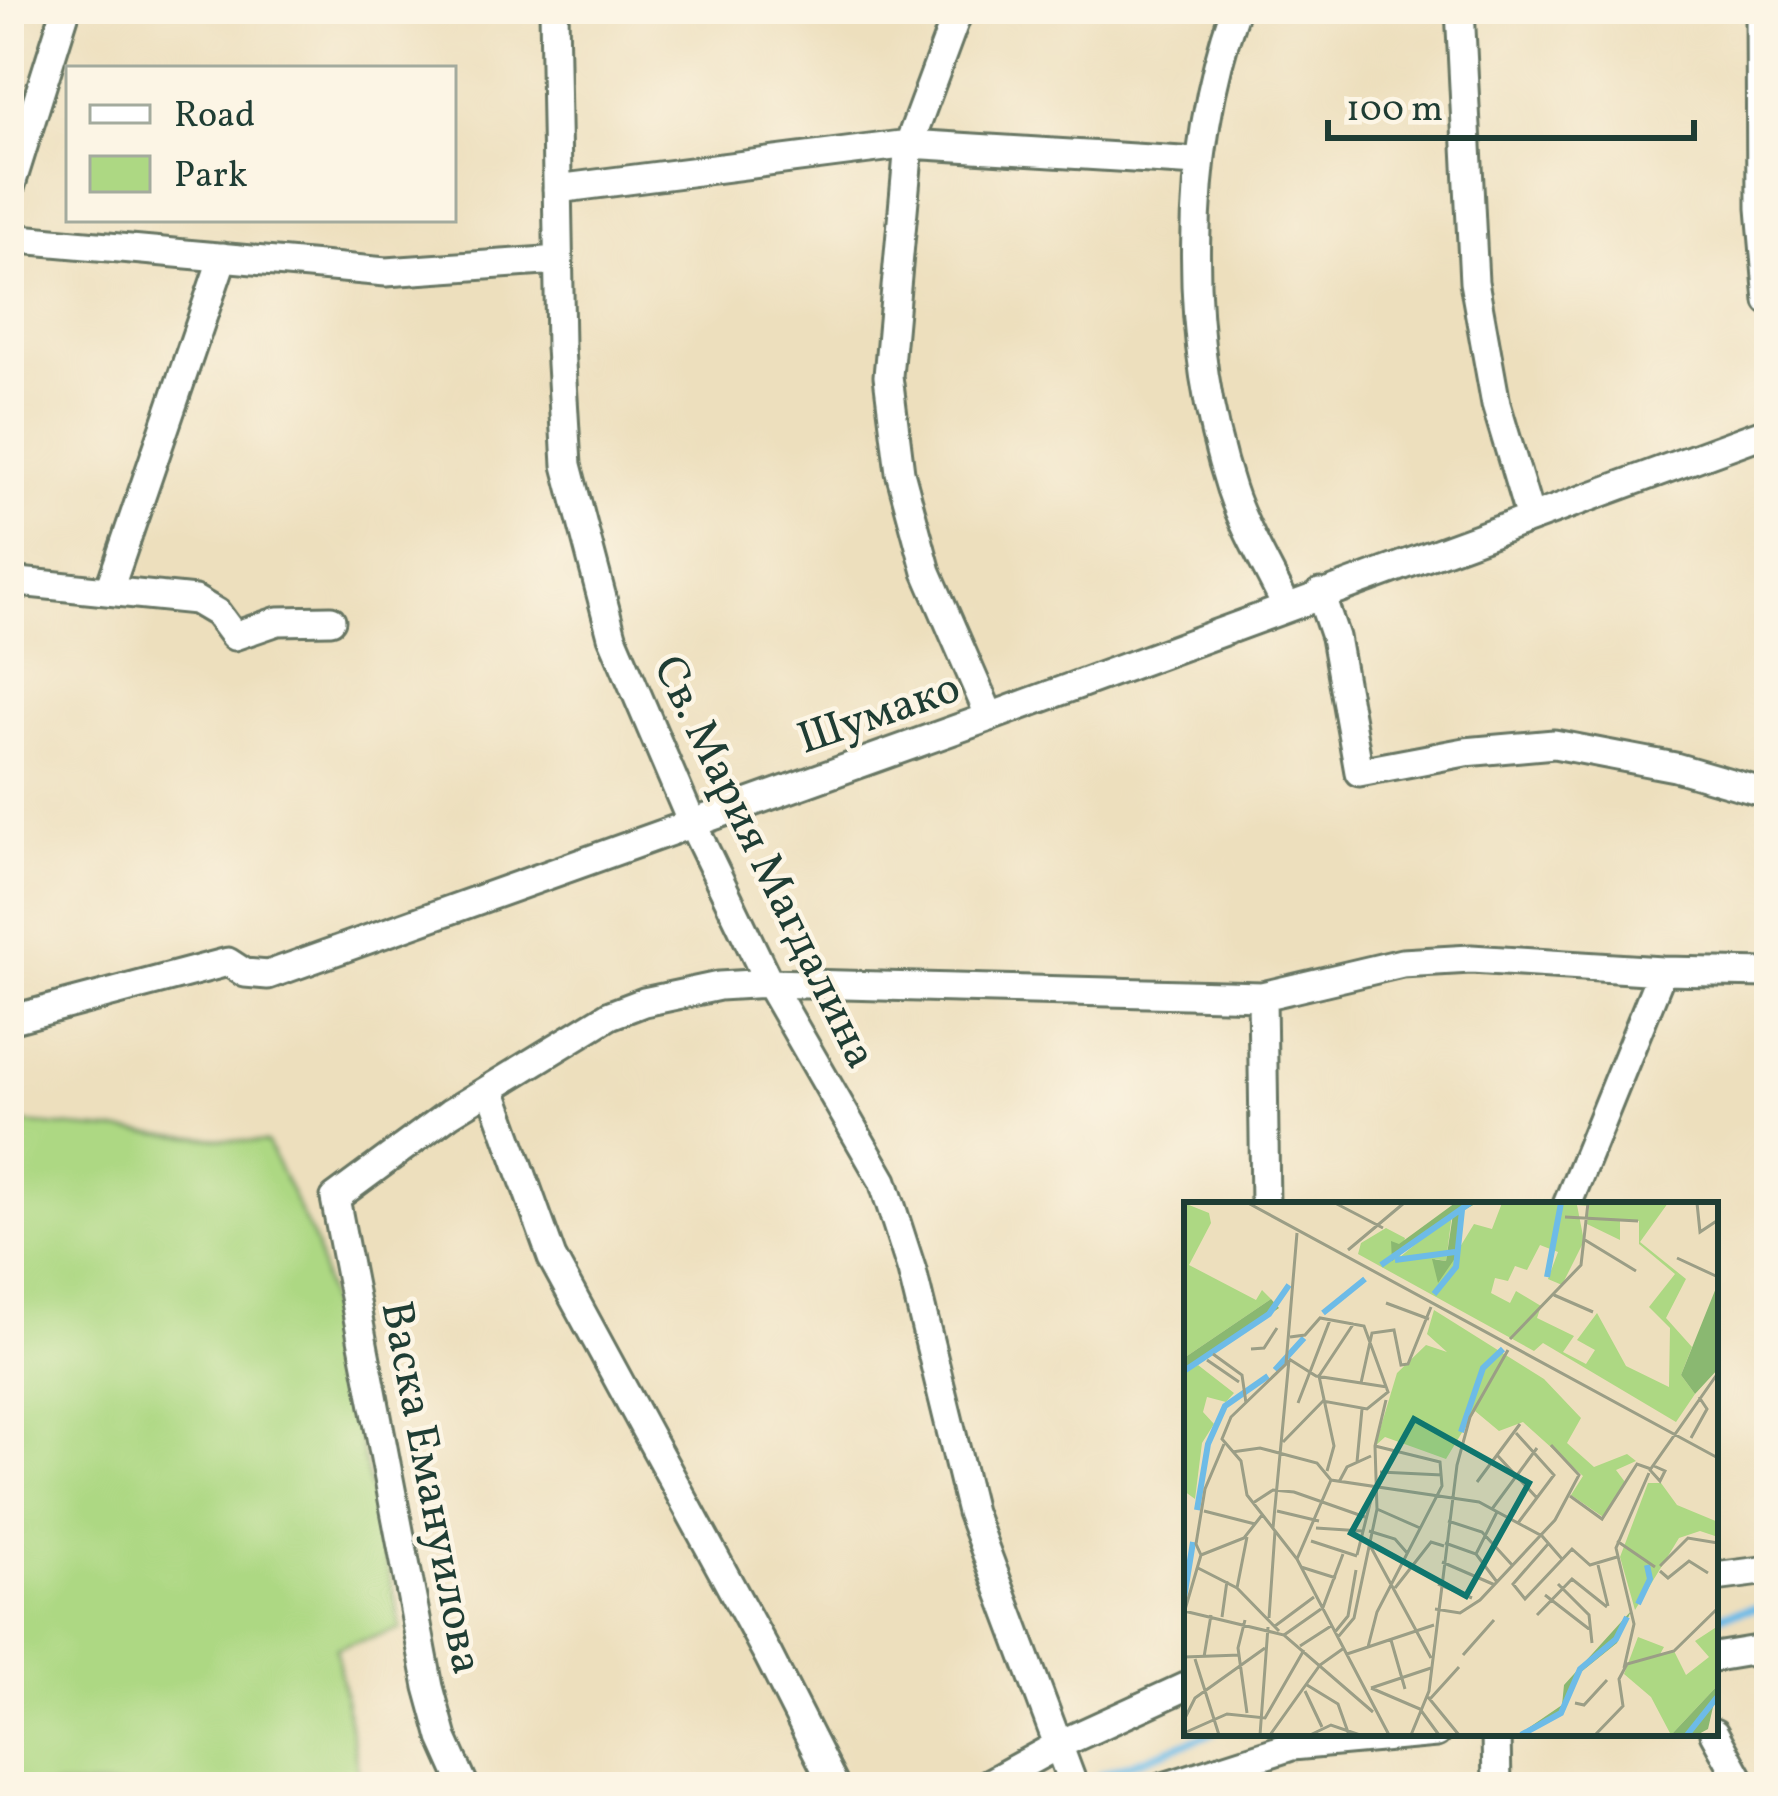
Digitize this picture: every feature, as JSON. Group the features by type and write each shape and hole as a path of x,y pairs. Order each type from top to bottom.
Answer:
{"street":[{"path":"9,191 66,9"},
{"name":"Св. Мария Магдалина","path":"554,9 567,465 612,636 691,821 769,983 883,1181 912,1271 971,1512 1074,1787"},
{"path":"959,9 909,144 888,376 897,453 927,572 990,717"},
{"path":"1234,9 1198,162 1196,285 1214,427 1233,494 1286,606"},
{"path":"1460,9 1474,282 1496,404 1530,518"},
{"path":"1760,9 1761,208 1769,301"},
{"path":"557,189 909,144 1198,162"},
{"path":"9,238 386,272 559,260"},
{"path":"109,590 223,257"},
{"name":"Шумако","path":"9,1021 228,962 245,973 268,975 1769,431"},
{"path":"9,581 195,599 217,614 234,636 278,621 331,620"},
{"path":"1320,593 1334,637 1359,772 1465,752 1554,744 1675,766 1769,794"},
{"path":"835,1787 552,1258 490,1089 579,1033 644,1002 719,986 769,983 1262,996 1402,964 1472,959 1769,973"},
{"path":"1568,1202 1662,971"},
{"path":"1262,996 1265,1202"},
{"name":"Васка Емануилова","path":"465,1787 443,1738 429,1687 335,1198 411,1140 490,1089"},
{"path":"1718,1576 1764,1565"},
{"path":"1718,1656 1769,1648"},
{"path":"982,1787 1058,1745 1184,1687"},
{"path":"1164,1787 1292,1746 1403,1736"},
{"path":"1496,1736 1497,1787"},
{"path":"1716,1736 1744,1787"}],"green space":[{"path":"9,1122 267,1143 316,1245 401,1629 336,1648 361,1787 9,1787"}],"waterway":[{"path":"1718,1615 1769,1606"},
{"path":"1082,1787 1103,1774 1205,1736"}]}
